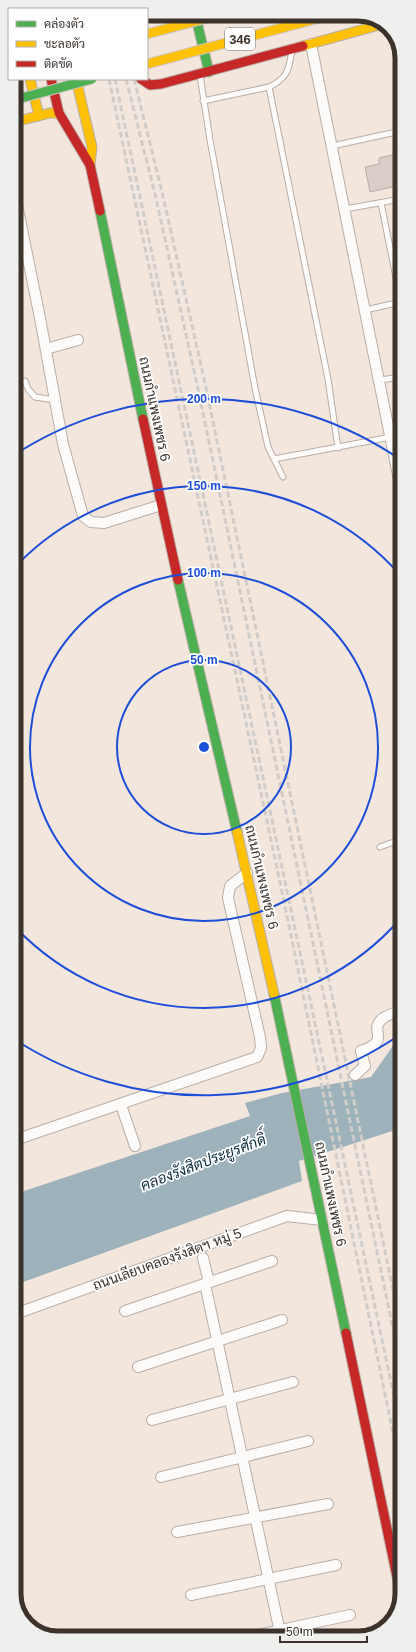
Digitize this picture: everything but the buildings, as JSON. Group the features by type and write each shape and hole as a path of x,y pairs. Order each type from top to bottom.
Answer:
{"main road":[{"path":"196,21 204,73"},
{"name":"346","path":"148,34 196,21"},
{"name":"346","path":"148,64 308,21"},
{"path":"142,80 150,85 204,73 376,26"},
{"path":"30,80 39,116"},
{"name":"ถนนกำแพงเพชร 6","path":"51,80 59,113 90,165"},
{"name":"ถนนกำแพงเพชร 6","path":"76,80 92,147 90,165 161,505 288,1053 395,1567"},
{"path":"21,98 88,80"},
{"path":"21,120 50,113 59,113"}],"street":[{"path":"311,44 395,458"},
{"path":"21,225 68,465 83,516 86,520 99,524 161,505"},
{"path":"46,350 78,340"},
{"path":"391,437 395,436"},
{"path":"21,1138 121,1105 257,1057 260,1054 260,1037 228,898 230,886 247,874"},
{"path":"355,1075 365,1066 362,1052 376,1045 379,1039 378,1026 381,1019 395,1013"},
{"path":"121,1105 135,1146"},
{"name":"ถนนเลียบคลองรังสิตฯ หมู่ 5","path":"21,1312 287,1216 322,1220"},
{"path":"204,1258 217,1342 279,1631"},
{"path":"125,1311 272,1261"},
{"path":"138,1367 282,1320"},
{"path":"152,1420 294,1382"},
{"path":"161,1477 308,1441"},
{"path":"177,1532 328,1504"},
{"path":"191,1595 336,1565"},
{"path":"291,1631 350,1615"}],"lane":[{"path":"204,101 269,87 280,81 285,76 290,65 293,49"},
{"path":"204,73 204,101 255,388 264,432 274,460 283,477"},
{"path":"269,87 328,380 338,448"},
{"path":"332,146 395,132"},
{"path":"345,210 395,200"},
{"path":"381,203 395,272"},
{"path":"365,310 395,303"},
{"path":"380,380 395,378"},
{"path":"25,381 28,389 35,397 55,400"},
{"path":"274,460 391,437"},
{"path":"380,847 395,842"}],"water":[{"name":"คลองรังสิตประยูรศักดิ์","path":"395,1043 395,1130 299,1161 302,1181 21,1283 21,1192 250,1116 245,1103 282,1093 371,1077"}],"railway":[{"path":"109,80 281,887 395,1443"},
{"path":"115,80 395,1401"},
{"path":"126,80 155,194 197,384 395,1338"},
{"path":"134,80 162,192 205,383 395,1299"}],"traffic: fast":[{"path":"197,21 209,72"},
{"path":"21,98 88,80"},
{"path":"100,211 143,419"},
{"path":"178,580 237,832"},
{"path":"274,994 346,1333"}],"traffic: slow":[{"path":"148,34 196,21"},
{"path":"148,64 308,21"},
{"path":"303,46 376,26"},
{"path":"30,80 39,116"},
{"path":"76,80 92,147 90,165"},
{"path":"21,120 50,113 59,113"},
{"path":"237,832 274,994"}],"traffic: jam":[{"path":"142,80 150,85 161,84 303,46"},
{"path":"51,80 59,113 90,165 100,211"},
{"path":"143,419 178,580"},
{"path":"346,1333 395,1567"}]}
